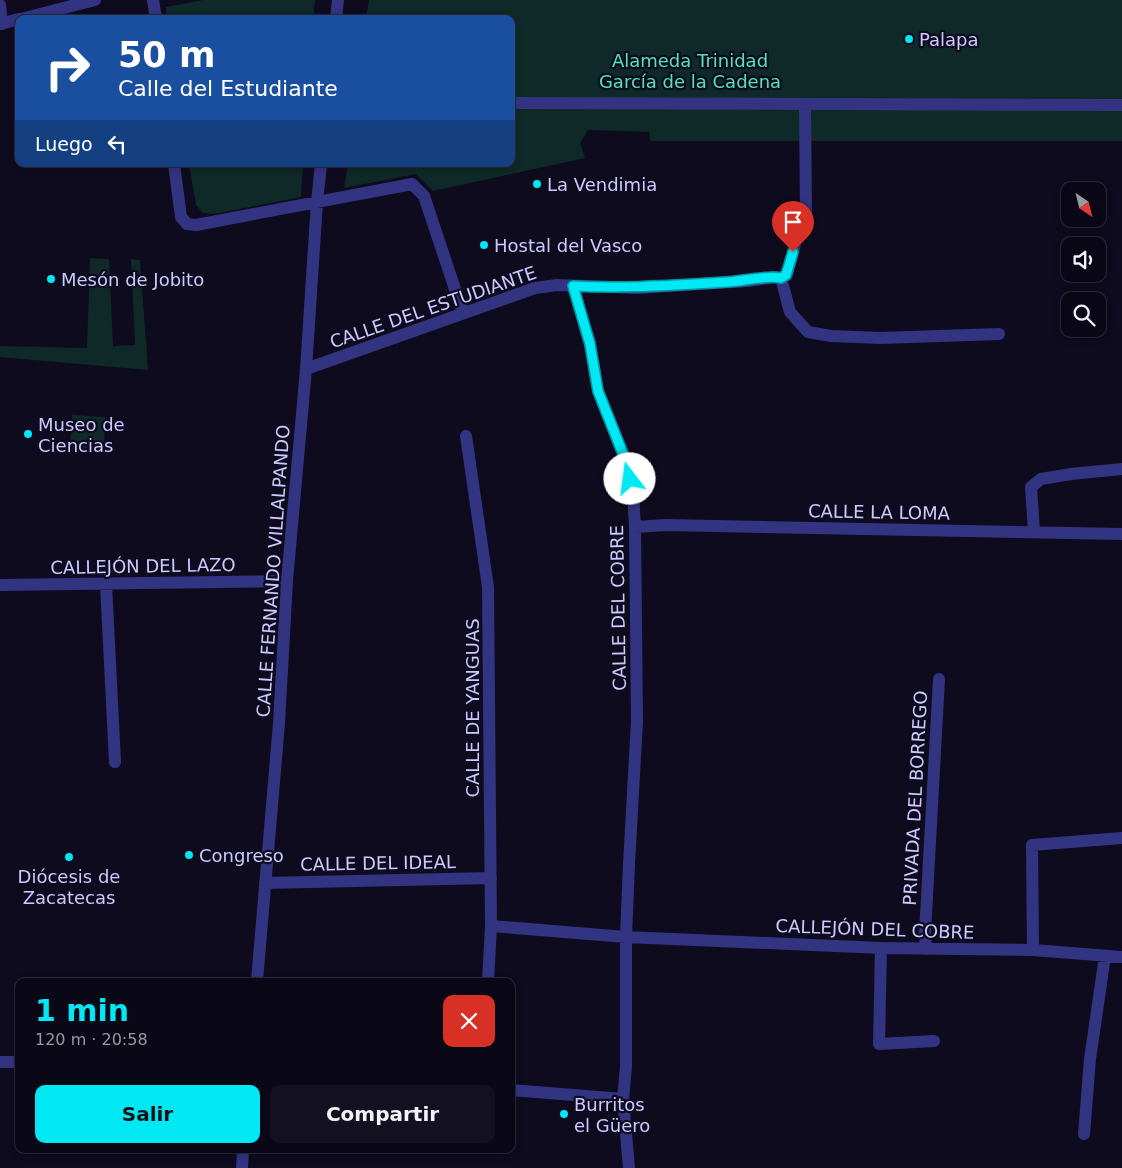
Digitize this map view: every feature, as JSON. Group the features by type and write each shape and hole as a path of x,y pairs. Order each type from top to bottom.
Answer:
{"street":[{"path":"36,15 95,0"},
{"path":"153,0 155,15"},
{"path":"336,15 338,0"},
{"path":"0,6 1,24 15,20"},
{"path":"515,103 1122,104"},
{"path":"805,104 806,214 796,240 791,264 786,275 781,278 790,312 808,332 831,336 880,338 999,334"},
{"path":"174,167 181,217 187,224 196,225 412,184 424,196 463,313"},
{"name":"CALLE FERNANDO VILLALPANDO","path":"257,978 279,723 287,581 306,369 321,167"},
{"name":"CALLE DEL ESTUDIANTE","path":"306,369 535,288 557,285 637,288 781,278"},
{"name":"CALLE DEL COBRE","path":"573,286 590,344 598,391 627,464 633,493 637,721 626,937 626,1067 623,1099 629,1168"},
{"name":"CALLE DE YANGUAS","path":"466,436 488,587 491,878 488,978"},
{"path":"1034,532 1031,487 1041,479 1071,474 1122,470"},
{"name":"CALLE LA LOMA","path":"635,527 676,525 1122,534"},
{"name":"CALLEJÓN DEL LAZO","path":"0,585 287,581"},
{"path":"106,584 115,762"},
{"name":"PRIVADA DEL BORREGO","path":"926,949 925,932 939,678"},
{"path":"1033,950 1032,845 1122,838"},
{"name":"CALLE DEL IDEAL","path":"265,883 491,878"},
{"path":"491,926 626,937"},
{"name":"CALLEJÓN DEL COBRE","path":"626,937 880,948 1033,950 1122,956"},
{"path":"880,948 879,1044 934,1041"},
{"path":"1084,1134 1090,1059 1105,956"},
{"path":"0,1062 15,1062"},
{"path":"515,1090 623,1099"},
{"path":"242,1168 244,1153"}],"green space":[{"path":"203,0 315,0 313,15 167,15 166,7"},
{"name":"Alameda Trinidad García de la Cadena","path":"369,0 1122,0 1122,141 650,141 649,132 588,130 580,143 585,158 433,191 416,174 344,188 348,167 515,167 515,15 367,15"},
{"path":"190,167 303,167 301,197 214,214 203,213 196,205"},
{"path":"90,258 109,259 113,346 135,345 131,259 140,260 148,370 0,357 0,346 87,348"},
{"path":"72,415 105,417 104,451 70,450"}],"place":[{"name":"Palapa","path":"909,39"},
{"name":"La Vendimia","path":"537,184"},
{"name":"Hostal del Vasco","path":"484,245"},
{"name":"Mesón de Jobito","path":"51,279"},
{"name":"Museo de Ciencias","path":"28,434"},
{"name":"Congreso","path":"189,855"},
{"name":"Diócesis de Zacatecas","path":"69,857"},
{"name":"Burritos el Güero","path":"564,1114"}],"route":[{"path":"630,479 627,464 598,391 590,344 573,286 637,288 781,278 786,275 791,264 793,252"}]}
